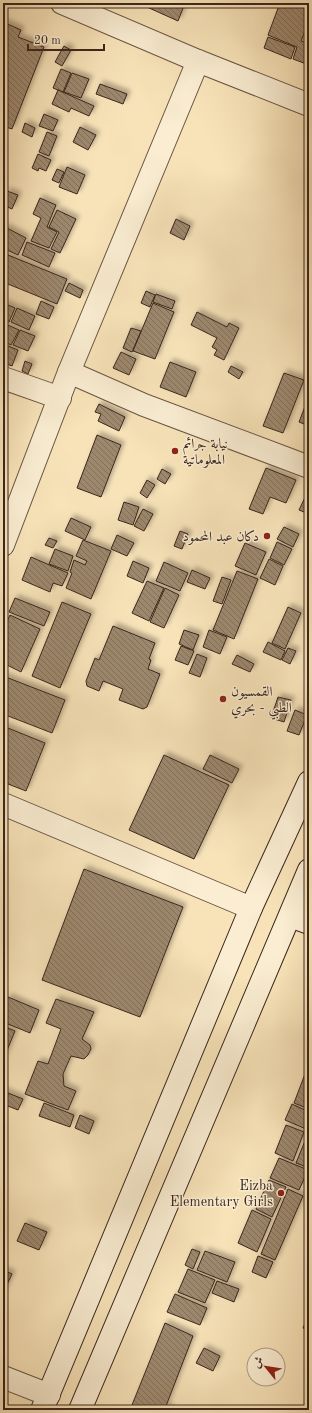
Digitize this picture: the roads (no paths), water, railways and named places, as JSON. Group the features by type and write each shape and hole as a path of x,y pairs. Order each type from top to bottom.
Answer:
{"street":[{"path":"62,3 198,61 309,105"},
{"path":"3,546 69,372 198,61"},
{"path":"69,372 144,405 309,467"},
{"path":"3,378 60,398"},
{"path":"3,1377 46,1402 251,908 309,782"},
{"path":"3,804 251,908"},
{"path":"85,1408 299,920 309,870"}],"place":[{"name":"نيابة جرائم المعلوماتية","path":"175,451"},
{"name":"دكان عبد المحمود","path":"267,536"},
{"name":"القمسيون الطبي - بحري","path":"223,699"},
{"name":"Eizba Elementary Girls","path":"281,1193"}]}
